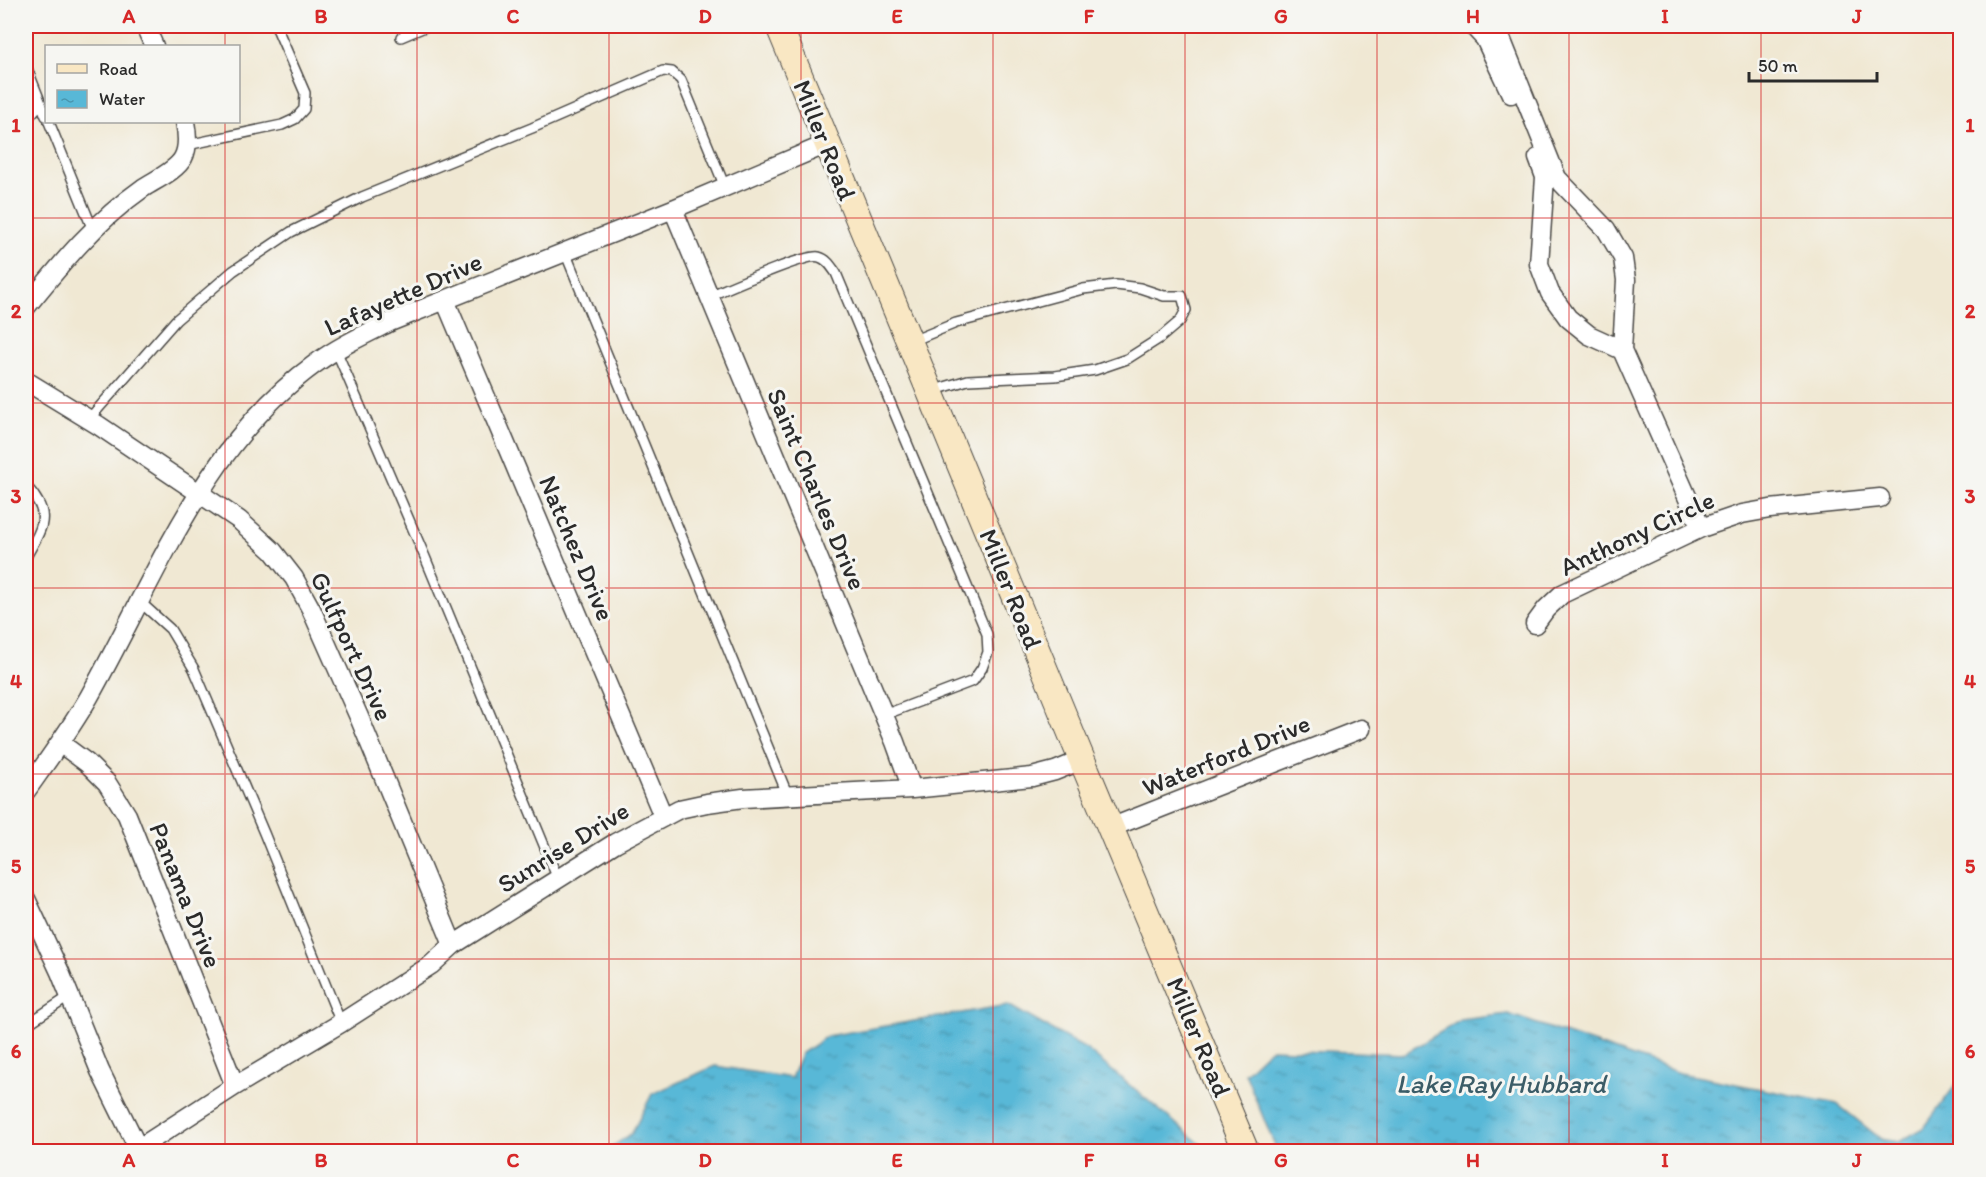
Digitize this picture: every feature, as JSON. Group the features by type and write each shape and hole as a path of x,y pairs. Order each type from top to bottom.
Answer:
{"main road":[{"name":"Miller Road","path":"779,26 1246,1152"}],"street":[{"path":"145,26 153,45"},
{"path":"1473,26 1485,39 1518,95 1557,178 1606,229 1623,258 1626,280 1622,350 1701,528"},
{"path":"1496,26 1545,177 1539,264 1550,293 1568,318 1588,335 1622,350"},
{"path":"26,307 64,260 93,230 122,203 171,170 183,159 187,145 185,123"},
{"name":"Lafayette Drive","path":"26,791 60,743 89,696 179,525 233,446 283,391 314,365 336,350 390,322 673,209 826,144"},
{"name":"Saint Charles Drive","path":"673,209 884,715 912,789"},
{"name":"Natchez Drive","path":"446,300 663,816"},
{"name":"Gulfport Drive","path":"26,381 155,462 239,520 273,551 294,578 311,609 359,717 453,945"},
{"name":"Anthony Circle","path":"1535,624 1546,609 1562,594 1701,528 1742,514 1770,509 1880,498"},
{"name":"Waterford Drive","path":"1110,828 1361,729"},
{"name":"Panama Drive","path":"60,743 87,763 107,783 127,815 235,1086"},
{"name":"Sunrise Drive","path":"135,1150 235,1086 341,1023 431,964 453,945 558,879 678,809 706,803 788,795 912,789 1032,777 1082,760"},
{"path":"26,899 135,1150"}],"lane":[{"path":"187,145 282,125 304,110 305,93 276,26"},
{"path":"401,36 427,26"},
{"path":"26,66 45,113"},
{"path":"89,419 176,320 233,271 291,232 362,197 532,128 663,71 672,72 681,80 725,187"},
{"path":"26,120 41,103"},
{"path":"49,123 93,230"},
{"path":"565,252 788,795"},
{"path":"709,296 800,260 817,255 826,260 836,273 890,400 987,634 988,652 982,668 973,681 884,715"},
{"path":"909,342 956,323 1083,289 1116,285 1140,288 1164,296 1182,296 1186,310 1180,321 1160,338 1127,359 1095,370 1055,376 968,380 929,391"},
{"path":"336,350 425,557 558,879"},
{"path":"26,488 30,490 42,509 43,526 26,557"},
{"path":"139,601 170,629 194,669 341,1023"},
{"path":"26,1025 70,996"}],"water":[{"path":"1008,1005 1086,1049 1209,1151 606,1151 632,1133 652,1094 715,1066 791,1078 801,1054 827,1036"},
{"name":"Lake Ray Hubbard","path":"1508,1014 1680,1073 1837,1104 1881,1139 1899,1142 1924,1128 1960,1079 1960,1151 1277,1151 1245,1073 1270,1049 1404,1054 1461,1020"}]}
